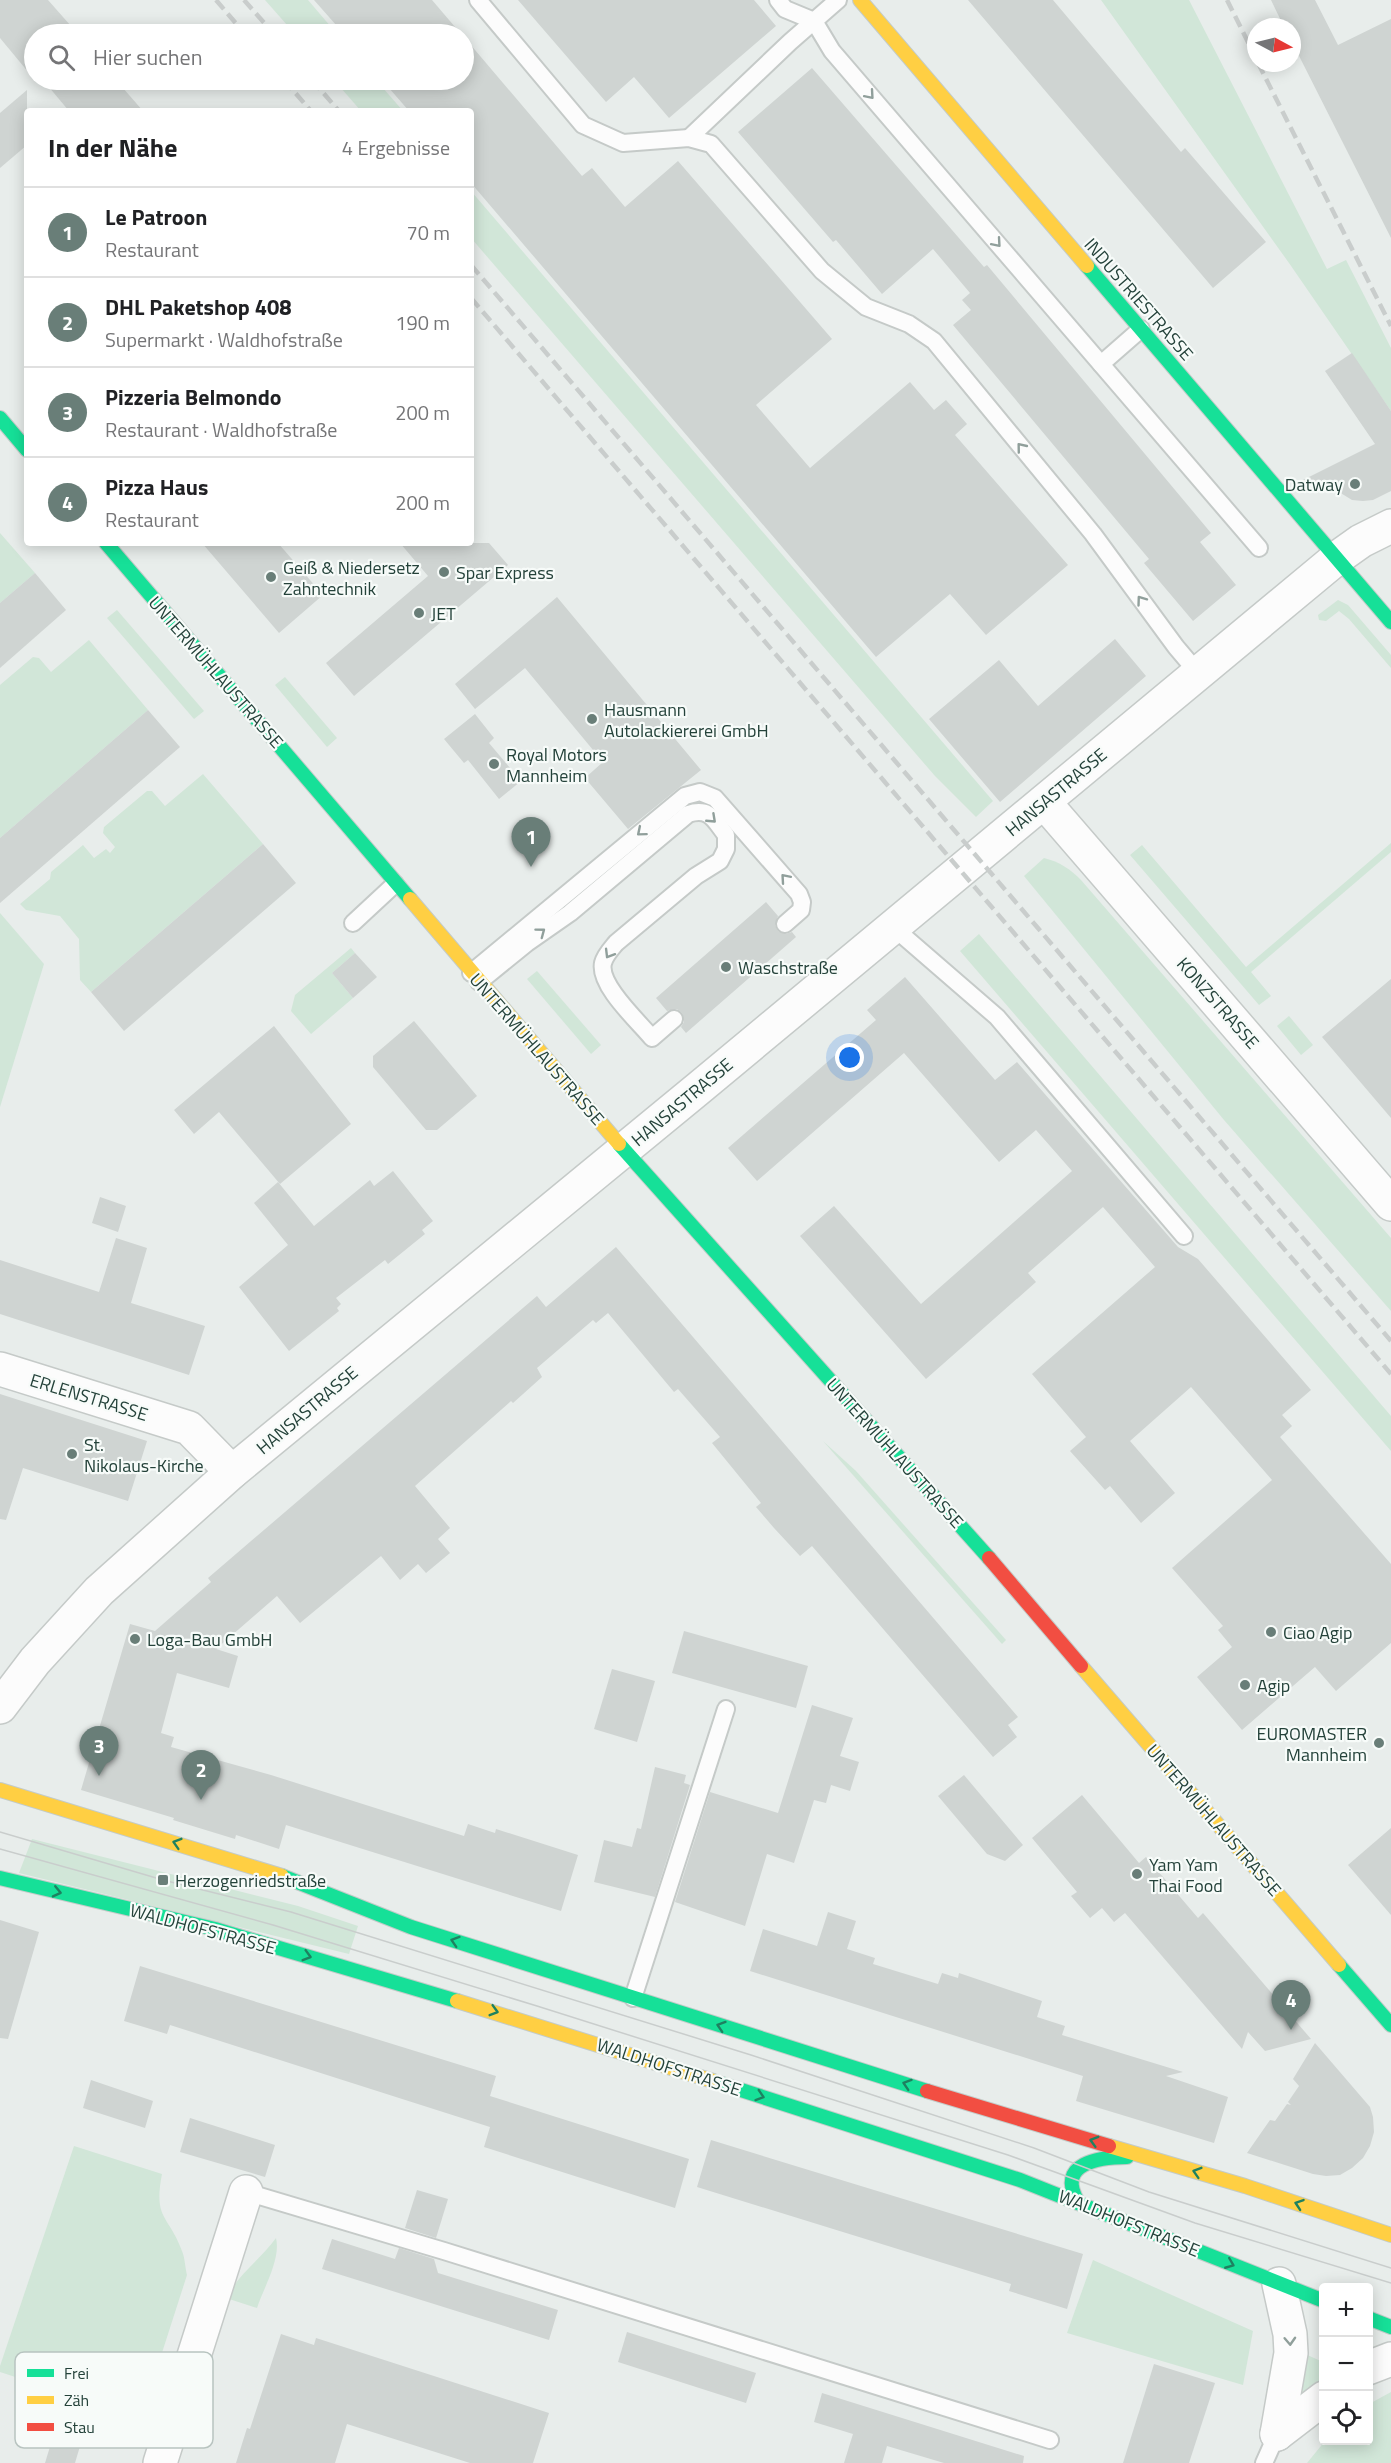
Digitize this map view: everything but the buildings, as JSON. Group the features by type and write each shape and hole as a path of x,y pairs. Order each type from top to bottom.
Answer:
{"street":[{"name":"INDUSTRIESTRASSE","path":"860,0 1391,622"},
{"path":"0,418 24,446"},
{"name":"HANSASTRASSE","path":"0,1707 35,1661 99,1592 232,1472 1337,558 1361,541 1391,526"},
{"name":"UNTERMÜHLAUSTRASSE","path":"109,546 624,1150 986,1555 1391,2025"},
{"name":"KONZSTRASSE","path":"1044,802 1391,1204"},
{"name":"ERLENSTRASSE","path":"0,1369 189,1428 232,1472"},
{"path":"0,1790 233,1860 311,1886 411,1927 1001,2114 1245,2186 1391,2235"},
{"name":"WALDHOFSTRASSE","path":"0,1878 215,1929 501,2013 1020,2180 1319,2299"},
{"path":"1078,2202 1073,2193 1073,2180 1077,2169 1086,2162 1097,2158 1150,2157"},
{"path":"195,2352 246,2193"},
{"path":"1353,2222 1377,2216"},
{"path":"1270,2448 1291,2354 1290,2334 1279,2284"},
{"path":"1373,2320 1391,2327"},
{"path":"1373,2366 1391,2359"},
{"path":"1270,2448 1319,2402"},
{"path":"160,2463 165,2448"}],"lane":[{"path":"478,0 583,125 623,143 689,138 711,144 822,271 866,307 909,324 934,341 1093,534 1176,647 1198,673"},
{"path":"778,0 785,9 814,21 832,51 1259,548"},
{"path":"689,138 838,0"},
{"path":"1101,364 1141,329"},
{"path":"475,977 685,796 700,792 715,798 799,894 802,902 801,910 785,924"},
{"path":"475,977 570,913 688,814 699,810 710,815 726,835 726,849 720,861 696,876 616,943 608,953 603,965 603,976 610,989 652,1038 674,1020"},
{"path":"353,922 395,884"},
{"path":"893,927 997,1017 1184,1236"},
{"path":"633,1998 726,1709"},
{"path":"246,2193 444,2251 1050,2440"}],"green space":[{"path":"265,0 308,0 328,24 286,24"},
{"path":"1101,0 1189,0 1327,269 1346,260 1391,348 1391,411 1289,263"},
{"path":"343,90 385,90 400,108 358,108"},
{"path":"474,195 993,801 976,817 935,776 474,241"},
{"path":"0,533 35,573 0,603"},
{"path":"1338,600 1348,605 1391,655 1391,668 1349,619 1339,611 1326,621 1319,620 1318,615"},
{"path":"117,610 204,711 194,719 107,618"},
{"path":"89,640 148,710 0,838 0,685 33,657 39,658 51,672"},
{"path":"285,677 337,738 327,747 275,685"},
{"path":"203,774 263,844 91,992 80,980 79,939 60,916 26,910 20,904 50,879 51,872 83,845 94,858 106,849 110,853 115,847 103,833 104,827 147,791 152,791 165,806"},
{"path":"1391,843 1391,852 1251,972 1271,996 1259,1005 1130,855 1142,845 1246,967"},
{"path":"1044,858 1064,866 1081,880 1391,1238 1391,1311 1224,1120 1024,876"},
{"path":"0,913 44,964 0,1107"},
{"path":"979,934 1391,1416 1391,1451 960,951"},
{"path":"351,948 355,953 332,973 353,998 311,1034 291,1011 295,995"},
{"path":"537,971 601,1045 591,1054 527,979"},
{"path":"1289,1016 1313,1045 1301,1055 1277,1026"},
{"path":"823,1441 856,1471 1006,1640 1002,1644"},
{"path":"32,1839 298,1906 358,1926 349,1954 19,1873"},
{"path":"74,2146 162,2174 161,2209 177,2239 184,2257 187,2275 162,2352 15,2352 15,2377 0,2372 0,2366"},
{"path":"276,2238 274,2264 257,2308 226,2298 237,2281"},
{"path":"1093,2260 1253,2331 1243,2385 1067,2333"},
{"path":"1305,2354 1319,2360 1319,2385 1302,2402 1296,2385"},
{"path":"1391,2392 1391,2463 1307,2463 1322,2445 1373,2445 1373,2402"}],"tram line":[{"path":"0,1832 163,1880 291,1912 751,2055 1034,2148 1149,2192 1391,2268"},
{"path":"0,1849 273,1925 537,2006 1008,2155 1195,2223 1391,2283"}],"railway":[{"path":"216,0 236,24"},
{"path":"244,0 265,24"},
{"path":"1227,0 1247,40"},
{"path":"1263,72 1391,326"},
{"path":"293,90 308,108"},
{"path":"321,90 336,108"},
{"path":"474,269 1391,1341"},
{"path":"474,302 1391,1374"}],"traffic: fast":[{"path":"1087,266 1391,622"},
{"path":"0,418 24,446"},
{"path":"109,546 410,899"},
{"path":"619,1144 989,1558"},
{"path":"282,1876 411,1927 927,2091"},
{"path":"0,1878 215,1929 457,2001"},
{"path":"1339,1965 1391,2025"},
{"path":"713,2081 1020,2180 1319,2299"},
{"path":"1078,2202 1072,2189 1072,2179 1076,2171 1094,2161 1127,2157"},
{"path":"1373,2320 1391,2327"}],"traffic: slow":[{"path":"860,0 1087,266"},
{"path":"410,899 619,1144"},
{"path":"1081,1666 1339,1965"},
{"path":"0,1790 282,1876"},
{"path":"457,2001 713,2081"},
{"path":"1109,2146 1245,2186 1391,2235"}],"traffic: jam":[{"path":"989,1558 1081,1666"},
{"path":"927,2091 1109,2146"}],"place":[{"name":"Datway","path":"1355,484"},
{"name":"Spar Express","path":"444,572"},
{"name":"Geiß & Niedersetz Zahntechnik","path":"271,577"},
{"name":"JET","path":"419,613"},
{"name":"Hausmann Autolackiererei GmbH","path":"592,719"},
{"name":"Royal Motors Mannheim","path":"494,764"},
{"name":"Le Patroon","path":"531,867"},
{"name":"Waschstraße","path":"726,967"},
{"name":"St. Nikolaus-Kirche","path":"72,1454"},
{"name":"Ciao Agip","path":"1271,1632"},
{"name":"Loga-Bau GmbH","path":"135,1639"},
{"name":"Agip","path":"1245,1685"},
{"name":"EUROMASTER Mannheim","path":"1379,1743"},
{"name":"Pizzeria Belmondo","path":"99,1776"},
{"name":"DHL Paketshop 408","path":"201,1800"},
{"name":"Yam Yam Thai Food","path":"1137,1874"},
{"name":"Herzogenriedstraße","path":"163,1880"},
{"name":"Pizza Haus","path":"1291,2030"}]}
